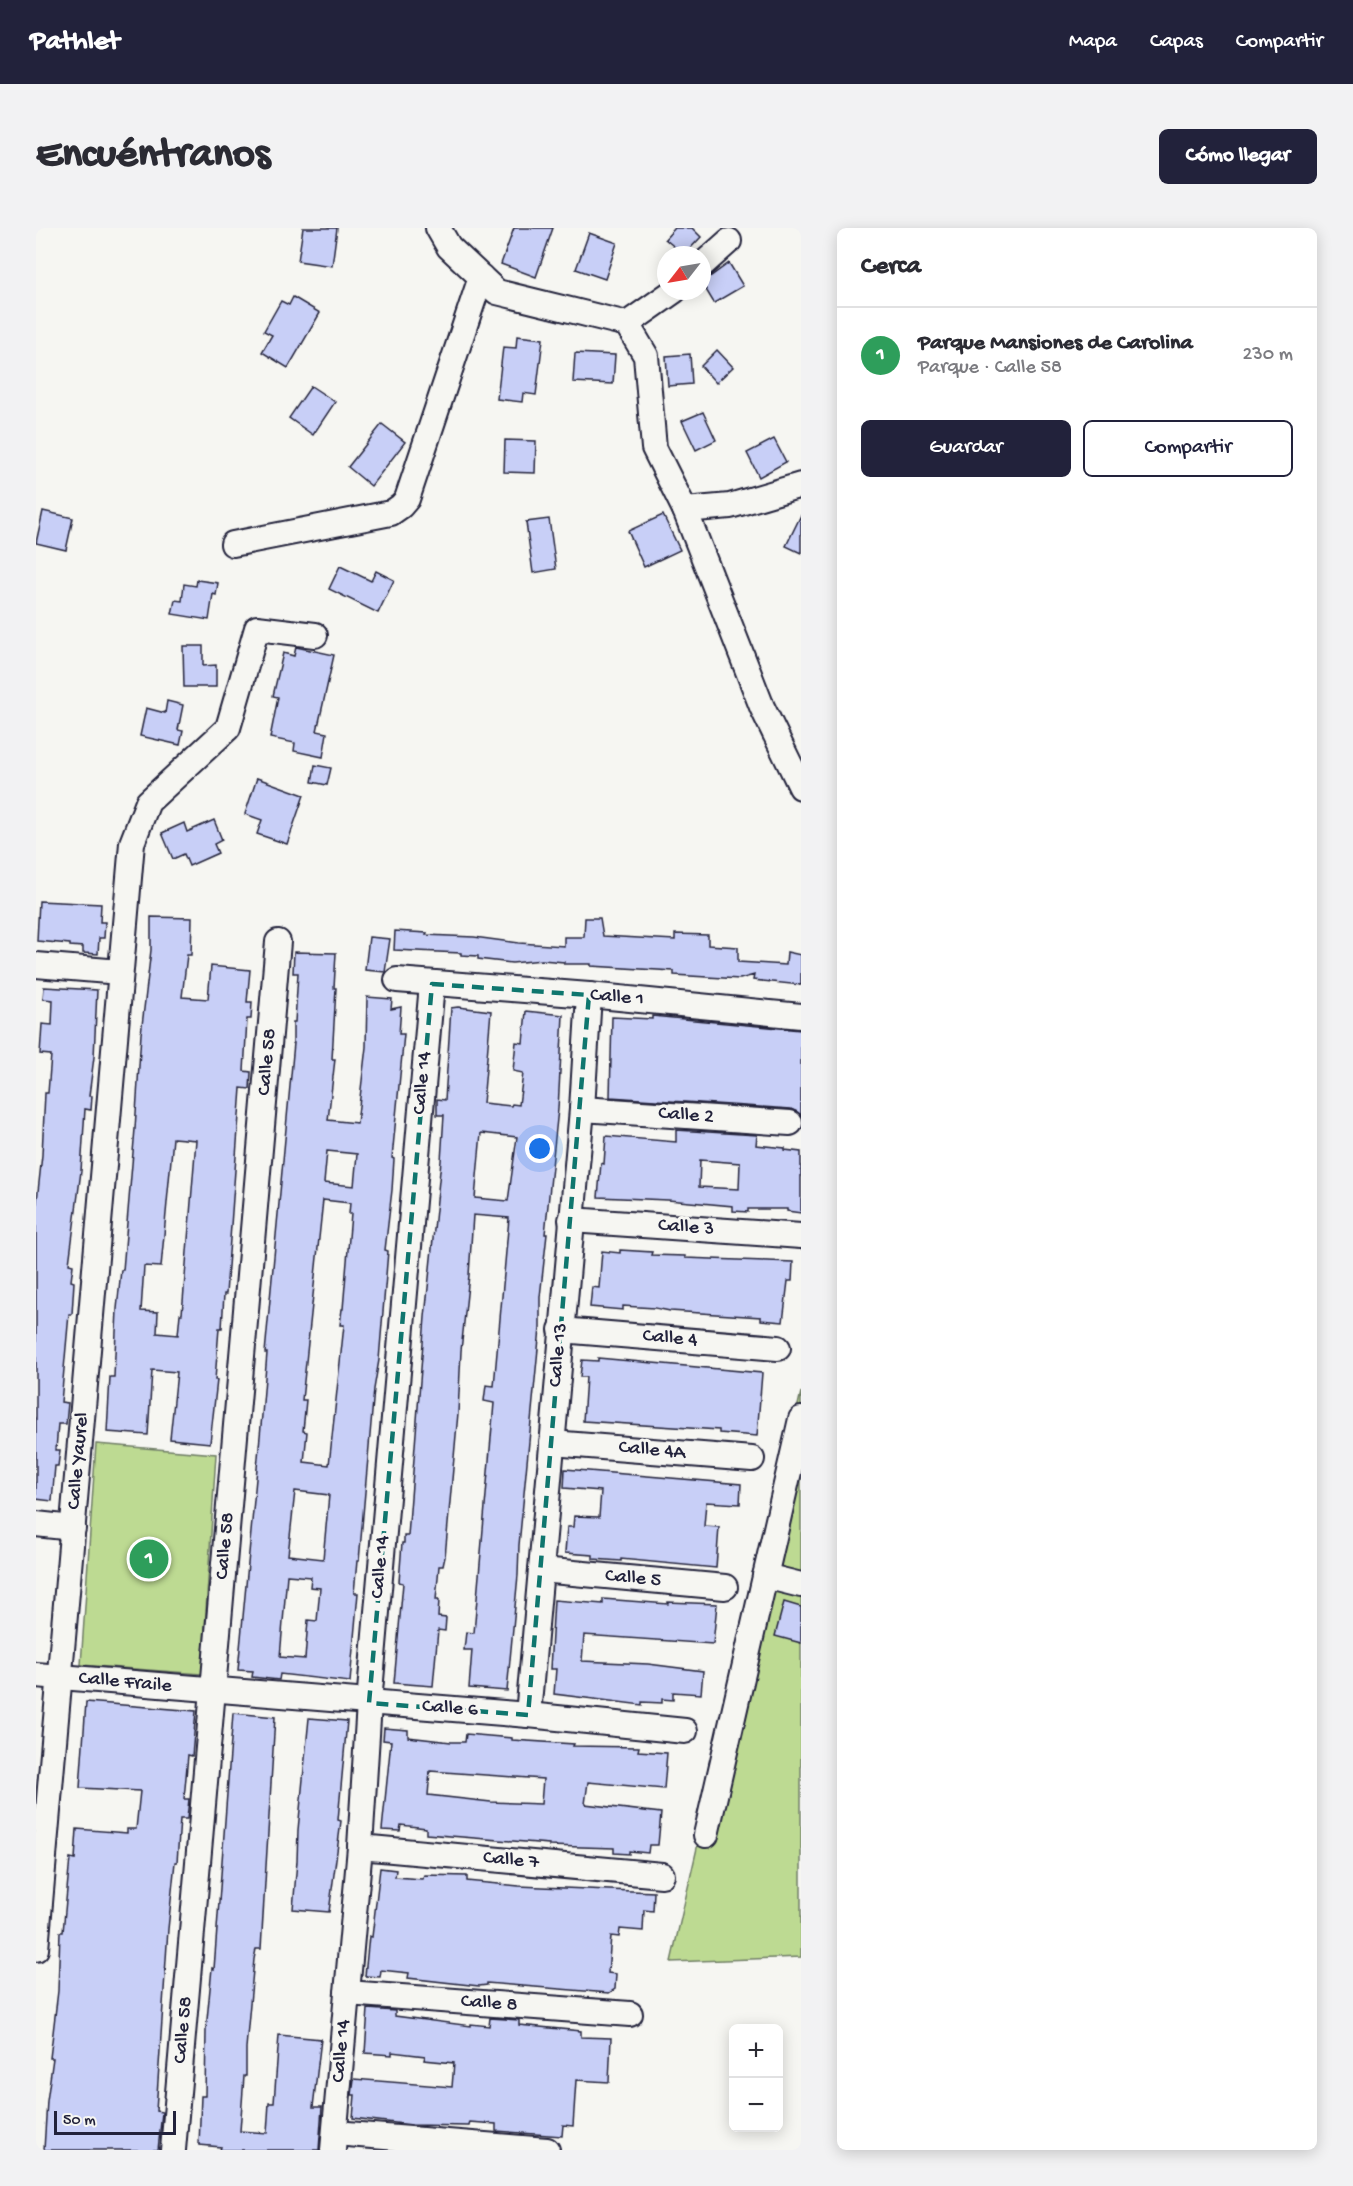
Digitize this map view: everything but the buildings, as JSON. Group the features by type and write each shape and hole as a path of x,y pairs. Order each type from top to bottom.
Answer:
{"street":[{"path":"438,228 449,247 497,292 627,324 645,356 654,448 685,510 762,707 801,787"},
{"path":"711,257 729,241"},
{"path":"233,544 391,513 401,506 407,499 481,277"},
{"path":"627,324 661,300"},
{"path":"685,510 729,506 801,485"},
{"name":"Calle Yaurel","path":"36,1949 132,843 148,802 228,728 257,628 315,634"},
{"name":"Calle 58","path":"173,2150 278,942"},
{"path":"36,965 120,972"},
{"name":"Calle 1","path":"397,980 589,995 801,1016"},
{"name":"Calle 14","path":"334,2141 360,1847 369,1703 432,984"},
{"name":"Calle 13","path":"528,1715 582,1109 589,995"},
{"name":"Calle 2","path":"582,1109 790,1122"},
{"name":"Calle 3","path":"571,1220 801,1236"},
{"name":"Calle 4","path":"561,1330 778,1348"},
{"path":"706,1835 801,1419"},
{"name":"Calle 4A","path":"552,1443 752,1459"},
{"path":"36,1524 73,1528"},
{"name":"Calle 5","path":"541,1570 725,1587"},
{"path":"765,1576 801,1585"},
{"name":"Calle Fraile","path":"36,1675 213,1690"},
{"name":"Calle 6","path":"213,1690 528,1715 685,1731"},
{"name":"Calle 7","path":"360,1847 662,1875"},
{"name":"Calle 8","path":"347,1993 630,2014"},
{"path":"334,2141 547,2150"}],"highlighted area":[{"path":"432,984 589,995 528,1715 369,1703"}],"green space":[{"path":"801,1392 801,1957 671,1962"},
{"path":"96,1444 216,1454 202,1674 81,1665"}],"place":[{"name":"Parque Mansiones de Carolina","path":"149,1559"}]}
